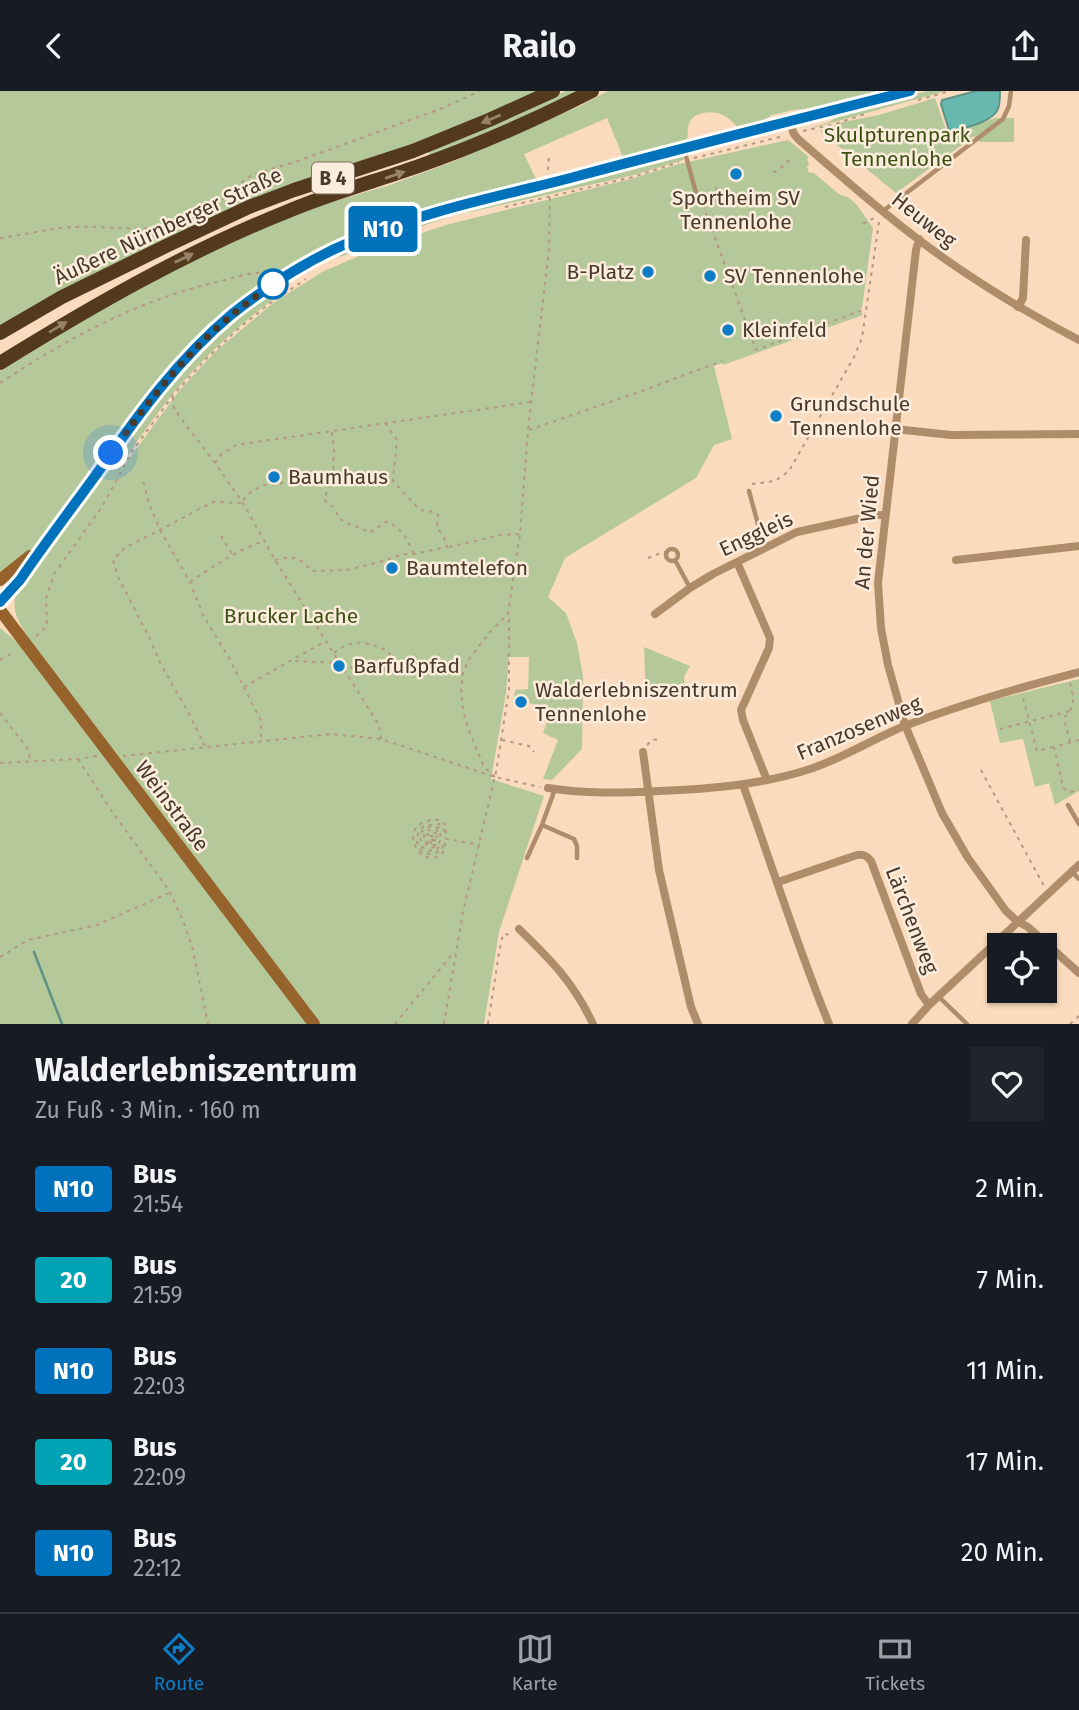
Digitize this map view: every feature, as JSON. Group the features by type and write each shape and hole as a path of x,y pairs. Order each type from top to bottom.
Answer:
{"highway":[{"name":"Äußere Nürnberger Straße","path":"0,333 62,297 238,212 294,190 413,151 553,91"},
{"name":"Äußere Nürnberger Straße","path":"0,363 148,276 222,239 289,210 458,152 592,91"}],"street":[{"path":"0,602 20,580 142,411 193,350 232,315 281,280 334,250 392,226 484,200 686,154 909,97"},
{"name":"Heuweg","path":"791,127 883,211 919,239 1018,307 1079,340"},
{"name":"An der Wied","path":"919,239 878,583 885,657 905,725 931,789 954,834 990,890 1017,921 1028,927 1079,973"},
{"path":"1018,307 1023,298 1026,240"},
{"path":"895,429 951,435 1079,434"},
{"name":"Enggleis","path":"654,614 691,588 737,562 803,530 885,515"},
{"path":"0,580 48,539"},
{"path":"956,560 1079,546"},
{"path":"737,562 770,638 769,648 741,710 767,780"},
{"name":"Weinstraße","path":"0,610 314,1024"},
{"name":"Franzosenweg","path":"551,789 579,793 648,792 743,785 767,780 819,765 905,725 992,695 1079,672"},
{"path":"643,752 659,870 691,1007 698,1024"},
{"path":"743,785 829,1024"},
{"name":"Lärchenweg","path":"778,881 857,855 868,857 921,994 929,1005"},
{"path":"912,1024 1017,921 1079,865"},
{"path":"519,929 563,973 593,1024"}],"lane":[{"path":"883,211 1003,119 1009,106 1011,91"},
{"path":"686,154 698,200"},
{"path":"749,492 766,548"},
{"path":"674,560 676,551 670,549 666,555 668,559 674,560 691,588"},
{"path":"527,858 542,825 551,789"},
{"path":"1068,805 1079,824"},
{"path":"542,825 573,839 577,846 577,858"},
{"path":"1072,871 1079,879"},
{"path":"939,996 967,1024"}],"path":[{"path":"0,238 71,227 147,229 169,226 213,207 252,175 440,109 480,91"},
{"path":"909,97 950,91"},
{"path":"506,207 633,177 686,154 791,127 835,124 870,113"},
{"path":"773,172 791,159"},
{"path":"703,205 719,200 715,184"},
{"path":"444,1024 463,912 495,776 509,690 509,614 520,534 528,430 549,249 550,198"},
{"path":"698,200 703,205 756,350 867,308"},
{"path":"748,484 775,481 789,471 854,357 862,338 880,214 863,224"},
{"path":"0,383 104,322 142,305 181,292 261,272 281,280"},
{"path":"36,636 47,626 46,598 54,574 102,507 131,453 173,395 238,328 312,275"},
{"path":"528,430 722,361"},
{"path":"173,395 174,409 243,503 275,560 379,725 381,740"},
{"path":"215,463 219,456 236,445 531,402"},
{"path":"386,423 397,440 393,481 420,510 439,515 437,527 447,547"},
{"path":"332,432 334,448 331,461 334,477 325,493 326,502 335,508 344,524 353,525 369,533 390,522 404,534 414,554"},
{"path":"243,503 252,491 264,485 278,485 293,477 312,475 332,480"},
{"path":"143,482 160,530 190,582 203,615 229,658 261,721 261,742"},
{"path":"205,746 160,663 118,577 113,559 126,547 214,502 243,503"},
{"path":"275,560 289,556 303,561 312,571 347,570 404,554 500,535 520,534"},
{"path":"221,536 233,555"},
{"path":"190,582 227,557 265,541"},
{"path":"648,558 667,552"},
{"path":"495,776 484,767 468,728 461,689 463,673 469,659 490,632 509,614"},
{"path":"333,653 358,641 388,651 391,657 390,664 382,671 372,673 351,666 342,668"},
{"path":"243,688 326,642"},
{"path":"0,660 15,652"},
{"path":"294,660 340,663"},
{"path":"1068,675 1074,700 1073,708 1064,718 1070,742"},
{"path":"1019,688 1037,751 1079,740"},
{"path":"1000,729 1070,711"},
{"path":"0,713 27,748 31,762"},
{"path":"0,763 78,759 108,754 121,756 331,734 381,740 495,776 551,789"},
{"path":"643,752 652,740 661,739"},
{"path":"501,740 529,746 534,752"},
{"path":"1054,747 1063,787 1069,792 1079,790"},
{"path":"78,759 170,892 192,946 208,1024"},
{"path":"981,770 1048,893"},
{"path":"433,839 437,841 436,845 429,845 427,835 436,833 429,838 430,842 435,843 430,840 439,836 437,830 428,830 424,834 427,846 436,847 442,840 445,842 445,850 442,854 430,858 415,847 414,830 426,821 444,822 446,835 439,824 424,826 417,834 418,846 425,853 438,853 443,845 434,851 422,847 419,835 428,827 439,828 442,838 480,845"},
{"path":"0,957 28,940 97,925 170,892"},
{"path":"488,1024 503,934 528,938"},
{"path":"394,1024 456,950"},
{"path":"1070,1024 1079,1016"}],"green space":[{"path":"0,91 540,91 371,160 0,326"},
{"path":"566,91 580,91 500,128 430,156 428,151"},
{"path":"608,91 886,91 822,107 772,115 738,128 721,114 700,114 691,119 687,141 623,157 607,118 524,154 536,179 350,237 322,249 274,278 269,277 237,305 26,556 0,572 0,371 81,321 175,269 252,232 322,205 390,185 452,162"},
{"path":"927,91 946,91 805,130 829,122 846,112"},
{"name":"Skulpturenpark Tennenlohe","path":"935,98 948,136 995,118 1014,118 1014,142 980,142 974,136 896,193 820,131 843,122 879,115"},
{"name":"Brucker Lache","path":"788,140 809,157 809,173 814,173 840,195 848,197 873,228 860,309 863,315 714,366 732,439 714,445 696,478 565,558 548,597 566,613 577,643 583,676 582,749 552,780 543,779 558,740 543,733 552,709 514,699 515,690 528,689 529,657 509,657 506,693 491,779 544,796 499,932 484,1024 321,1024 29,639 15,609 18,589 178,374 222,330 270,293 272,296 287,286 288,288 231,334 179,386 149,425 120,471 179,391 216,351 272,304 322,272 382,246 446,225 631,179 675,165"},
{"path":"681,154 683,160 634,175 452,216 340,257 339,253 403,227"},
{"path":"0,628 17,642 308,1024 0,1024"},
{"path":"644,647 690,666 684,677 685,689 646,697"},
{"path":"1079,679 1079,791 1055,805 1049,783 1035,787 1023,739 1000,743 990,701"}],"water":[{"path":"976,91 1000,91 998,109 984,121 952,132 949,130 942,100"}],"waterway":[{"path":"34,952 62,1024"}],"bus line":[{"name":"N10","path":"0,602 20,580 175,369 232,315 272,285 311,262 355,240 421,217 910,91"}],"place":[{"name":"Sportheim SV Tennenlohe","path":"736,174"},
{"name":"B-Platz","path":"648,272"},
{"name":"SV Tennenlohe","path":"710,276"},
{"name":"Kleinfeld","path":"728,330"},
{"name":"Grundschule Tennenlohe","path":"776,416"},
{"name":"Baumhaus","path":"274,477"},
{"name":"Baumtelefon","path":"392,568"},
{"name":"Barfußpfad","path":"339,666"},
{"name":"Walderlebniszentrum Tennenlohe","path":"521,702"}],"route":[{"path":"111,453 158,390 193,350 232,315 273,284"}]}
